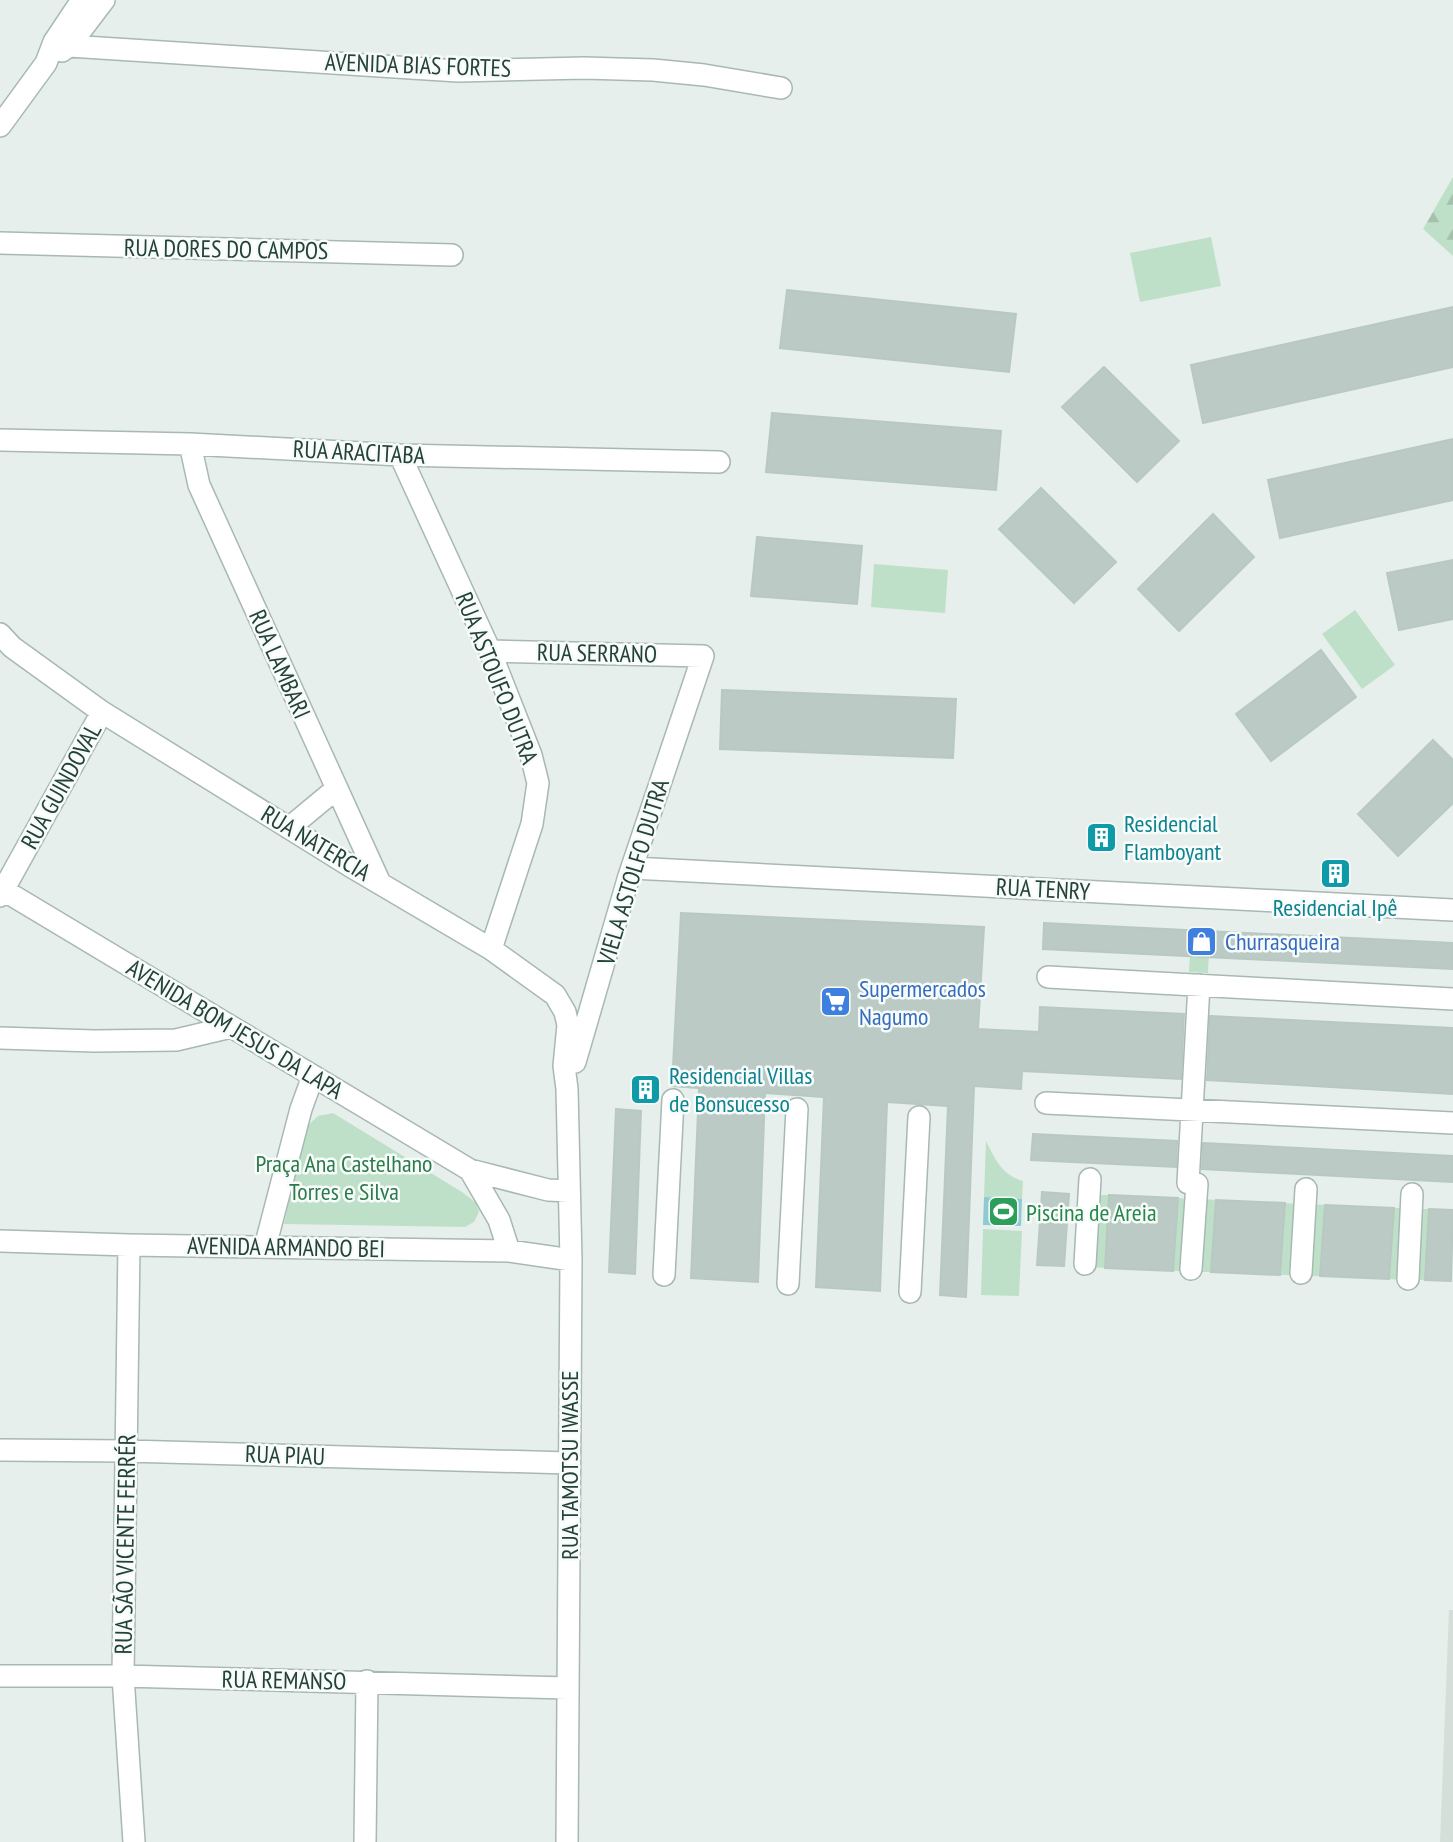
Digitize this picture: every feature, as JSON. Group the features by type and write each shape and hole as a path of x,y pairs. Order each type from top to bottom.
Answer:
{"street":[{"path":"62,44 82,0"},
{"path":"0,126 46,63 104,0"},
{"name":"AVENIDA BIAS FORTES","path":"62,44 458,71 584,68 653,70 782,88"},
{"name":"RUA DORES DO CAMPOS","path":"0,243 452,255"},
{"name":"RUA ARACITABA","path":"0,440 190,444 400,455 719,462"},
{"name":"RUA LAMBARI","path":"190,444 199,485 379,881"},
{"name":"RUA ASTOUFO DUTRA","path":"400,455 490,651 531,755 538,783 532,824 491,949"},
{"name":"RUA NATERCIA","path":"0,634 12,647 102,712 491,949 555,995 565,1012 568,1026 564,1066 567,1089"},
{"name":"RUA SERRANO","path":"490,651 703,656"},
{"name":"VIELA ASTOLFO DUTRA","path":"567,1089 632,868 703,656"},
{"name":"RUA GUINDOVAL","path":"1,892 102,712"},
{"path":"289,828 336,789"},
{"name":"RUA TENRY","path":"632,868 1453,910"},
{"name":"AVENIDA BOM JESUS DA LAPA","path":"1,892 470,1170 548,1190 569,1191"},
{"path":"1048,977 1453,999"},
{"path":"1191,1269 1192,1110 1199,985"},
{"path":"0,1038 176,1040 231,1027"},
{"path":"265,1247 301,1109 313,1076"},
{"name":"RUA TAMOTSU IWASSE","path":"567,1089 571,1259 567,1842"},
{"path":"664,1275 673,1100"},
{"path":"1046,1103 1453,1123"},
{"path":"788,1284 797,1109"},
{"path":"911,1292 919,1117"},
{"name":"AVENIDA BOM JESUS DA LAPA","path":"470,1170 505,1232 509,1251"},
{"path":"1085,1264 1090,1179"},
{"path":"1301,1273 1306,1189"},
{"path":"1408,1279 1412,1194"},
{"name":"AVENIDA ARMANDO BEI","path":"0,1241 509,1251 571,1259"},
{"name":"RUA SÃO VICENTE FERRÉR","path":"129,1245 123,1676 134,1842"},
{"name":"RUA PIAU","path":"0,1450 569,1463"},
{"name":"RUA REMANSO","path":"0,1676 367,1681 568,1688"},
{"path":"365,1842 367,1681"}],"shaded area":[{"path":"1449,1610 1453,1610 1453,1842 1440,1842"}],"green space":[{"path":"1453,177 1453,256 1423,229"},
{"path":"1211,237 1221,286 1140,302 1130,253"},
{"path":"874,564 948,570 945,613 871,607"},
{"path":"1355,610 1395,665 1362,689 1322,634"},
{"path":"1191,930 1210,931 1208,973 1189,972"},
{"name":"Praça Ana Castelhano Torres e Silva","path":"333,1113 462,1192 476,1203 479,1212 474,1222 465,1227 284,1224 305,1128 318,1116"},
{"path":"986,1141 1004,1170 1023,1181 1022,1199 984,1197"},
{"path":"1097,1195 1109,1195 1105,1268 1092,1267"},
{"path":"1178,1198 1191,1199 1186,1271 1173,1271"},
{"path":"1203,1199 1216,1200 1211,1272 1198,1272"},
{"path":"1285,1203 1298,1204 1294,1275 1280,1275"},
{"path":"1311,1204 1325,1205 1320,1276 1308,1276"},
{"path":"1394,1208 1407,1208 1403,1280 1389,1279"},
{"path":"1416,1209 1429,1209 1425,1280 1412,1280"},
{"path":"983,1229 1022,1231 1019,1296 981,1295"}],"water":[{"name":"Piscina de Areia","path":"984,1197 1022,1199 1021,1226 983,1225"}],"building":[{"path":"787,290 1016,314 1009,372 780,348"},
{"path":"1453,307 1453,367 1203,423 1191,365"},
{"path":"1104,367 1179,441 1137,482 1062,407"},
{"path":"772,413 1001,431 996,490 766,472"},
{"path":"1453,439 1453,500 1280,538 1268,480"},
{"path":"1041,488 1116,562 1074,603 999,529"},
{"path":"1213,514 1254,557 1179,631 1138,589"},
{"path":"757,537 862,546 857,604 751,596"},
{"path":"1453,560 1453,619 1399,630 1387,573"},
{"path":"1321,650 1356,697 1271,761 1236,714"},
{"path":"722,690 956,699 953,758 720,749"},
{"path":"1433,740 1453,760 1453,803 1398,856 1358,814"},
{"name":"Residencial Ipê","path":"1328,865 1343,866 1342,882 1327,881"},
{"path":"681,913 984,927 978,1029 1039,1032 1040,1007 1184,1014 1181,1079 1022,1071 1021,1089 974,1086 966,1297 940,1295 948,1106 887,1102 880,1291 816,1287 824,1097 765,1093 758,1282 691,1278 699,1088 672,1086"},
{"path":"1044,923 1453,943 1453,969 1043,949"},
{"path":"1210,1016 1453,1028 1453,1094 1207,1080"},
{"path":"616,1109 641,1111 635,1274 609,1272"},
{"path":"1033,1134 1177,1141 1176,1167 1031,1160"},
{"path":"1203,1143 1453,1156 1453,1182 1202,1169"},
{"path":"1042,1192 1069,1194 1064,1266 1037,1265"},
{"path":"1109,1195 1178,1198 1173,1271 1105,1268"},
{"path":"1216,1200 1285,1203 1280,1275 1211,1272"},
{"path":"1325,1205 1394,1208 1389,1279 1320,1276"},
{"path":"1429,1209 1453,1210 1451,1281 1425,1280"}],"place":[{"name":"Residencial Flamboyant","path":"1101,837"},
{"name":"Residencial Ipê","path":"1335,873"},
{"name":"Churrasqueira","path":"1202,941"},
{"name":"Supermercados Nagumo","path":"836,1002"},
{"name":"Residencial Villas de Bonsucesso","path":"646,1089"},
{"name":"Piscina de Areia","path":"1003,1212"}]}
